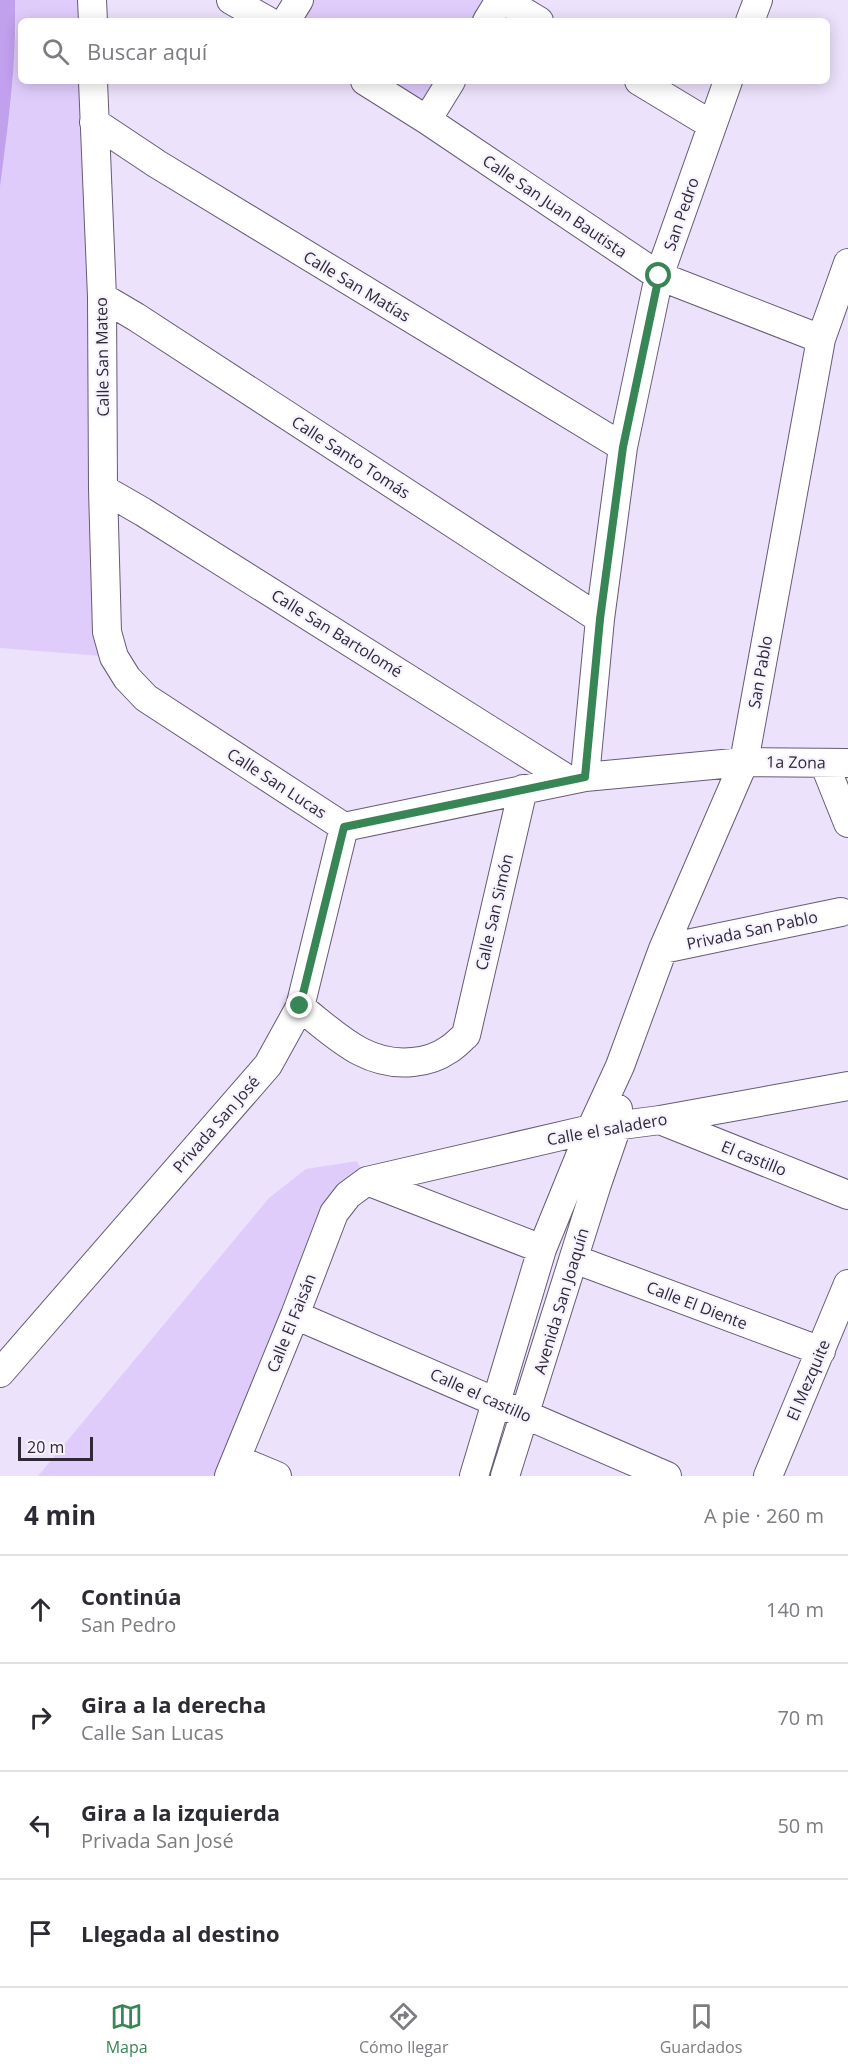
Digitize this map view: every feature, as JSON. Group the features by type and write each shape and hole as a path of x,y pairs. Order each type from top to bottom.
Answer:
{"street":[{"path":"93,0 93,18"},
{"path":"231,0 263,18"},
{"path":"288,18 299,0"},
{"path":"489,18 500,0"},
{"path":"504,0 534,18"},
{"path":"751,18 758,0"},
{"name":"Calle San Mateo","path":"93,84 102,297 103,489 107,633"},
{"name":"Calle San Juan Bautista","path":"370,84 428,120 659,276 821,339"},
{"path":"428,120 449,84"},
{"path":"644,84 712,125"},
{"name":"San Pedro","path":"577,778 623,447 659,276 727,84"},
{"name":"Calle San Matías","path":"94,122 157,164 623,447"},
{"name":"San Pablo","path":"604,1127 620,1066 663,949 744,762 821,339 848,263"},
{"name":"Calle Santo Tomás","path":"102,297 600,619"},
{"name":"Calle San Bartolomé","path":"103,489 577,778"},
{"name":"Calle San Lucas","path":"107,633 114,657 127,678 146,698 344,827 577,778 744,762"},
{"name":"1a Zona","path":"744,762 836,763"},
{"path":"836,763 848,823"},
{"name":"Calle San Simón","path":"300,1006 353,1048 377,1060 400,1064 426,1061 447,1051 466,1035 522,789"},
{"name":"Privada San José","path":"0,1373 268,1065 300,1006 344,827"},
{"name":"Privada San Pablo","path":"663,949 841,912"},
{"name":"Calle el saladero","path":"367,1181 604,1127 660,1120 848,1086"},
{"name":"El castillo","path":"660,1120 848,1195"},
{"name":"Avenida San Joaquín","path":"474,1476 542,1249 604,1127"},
{"name":"Avenida San Joaquín","path":"505,1476 574,1259 604,1127"},
{"path":"367,1181 542,1249"},
{"name":"Calle El Faisán","path":"233,1467 334,1213 348,1195 367,1181"},
{"name":"Calle El Diente","path":"574,1259 820,1351"},
{"name":"El Mezquite","path":"768,1476 848,1284"},
{"name":"Calle el castillo","path":"295,1315 667,1476"},
{"path":"233,1467 277,1476"}],"shaded area":[{"path":"0,0 15,0 15,47 0,187"},
{"path":"15,0 92,0 93,18 18,18 18,84 93,84 114,657 0,648 0,187 11,98 16,30"},
{"path":"299,0 500,0 489,18 288,18"},
{"path":"370,84 449,84 427,120"},
{"path":"357,1161 367,1181 348,1195 229,1476 38,1476 269,1198 306,1169"}],"route":[{"path":"300,1006 344,827 585,777 600,619 623,447 659,276"}]}
